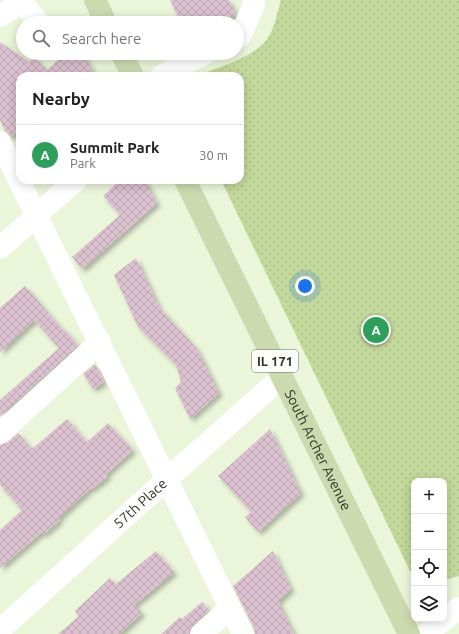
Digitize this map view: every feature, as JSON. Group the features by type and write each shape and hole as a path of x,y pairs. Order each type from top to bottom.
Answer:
{"main road":[{"path":"95,0 103,16"},
{"path":"125,60 131,72"},
{"name":"South Archer Avenue","path":"187,184 409,634"}],"street":[{"path":"244,28 254,5 254,0"},
{"path":"0,16 31,8"},
{"path":"169,72 192,60"},
{"path":"0,142 16,174"},
{"path":"21,184 243,634"},
{"path":"0,248 72,184"},
{"path":"0,433 100,342"},
{"name":"57th Place","path":"0,630 282,377"},
{"path":"201,634 230,608"},
{"path":"426,634 459,608"}],"green space":[{"path":"281,0 459,0 459,576 447,579 447,478 411,478 411,572 223,184 244,184 244,72 207,72 236,60 244,60 244,57 264,43 273,28"}],"building":[{"path":"170,0 229,0 236,15 234,16 178,16"},
{"path":"0,42 16,53 16,60 26,60 29,62 31,60 37,60 47,70 58,60 87,60 93,72 16,72 16,133 11,137 5,131 0,120"},
{"path":"116,184 147,184 157,203 82,269 72,257 120,215 103,196"},
{"path":"136,258 159,307 197,349 219,393 190,419 175,388 181,382 176,365 138,327 114,275"},
{"path":"25,286 78,345 0,416 0,400 59,348 34,320 0,352 0,308"},
{"path":"95,364 104,382 93,389 83,374"},
{"path":"67,419 87,442 108,423 133,450 106,474 108,476 92,489 91,488 58,518 60,520 44,534 42,532 0,568 0,530 22,510 0,485 0,445 8,442 18,433 32,449"},
{"path":"270,429 301,493 258,532 245,517 251,512 218,476"},
{"path":"156,551 174,572 134,605 142,613 119,634 58,634 79,616 75,611 110,578 116,584"},
{"path":"273,551 291,589 278,601 294,634 255,634 254,628 233,586"},
{"path":"202,602 209,610 192,625 189,630 189,634 161,634 180,617 182,619"}],"place":[{"name":"Summit Park","path":"376,330"}]}
